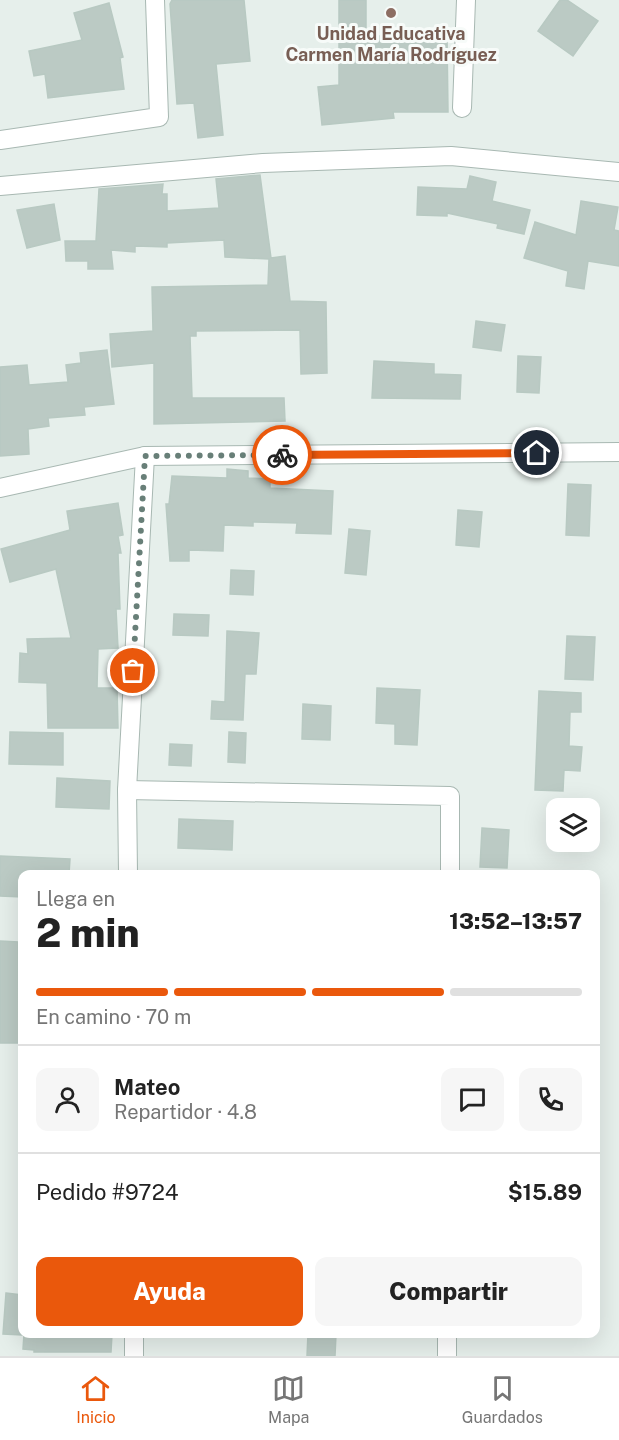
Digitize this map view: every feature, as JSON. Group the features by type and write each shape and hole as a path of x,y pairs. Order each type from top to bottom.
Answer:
{"street":[{"path":"0,140 159,117 155,0"},
{"path":"462,108 465,0"},
{"path":"0,186 263,163 451,156 619,171"},
{"path":"0,488 145,456 619,452"},
{"path":"128,870 127,790 145,456"},
{"path":"127,790 450,796 450,870"},
{"path":"134,1338 135,1356"},
{"path":"447,1338 447,1356"}],"building":[{"path":"172,0 244,0 250,61 216,64 223,135 198,138 194,103 177,104 170,4"},
{"path":"339,0 366,0 366,36 447,36 448,112 393,112 394,118 322,125 318,87 339,85"},
{"path":"560,0 567,0 598,21 573,56 538,31"},
{"path":"109,3 123,57 120,58 124,89 48,98 45,74 34,76 29,51 82,40 74,13"},
{"path":"260,175 271,258 285,256 290,301 326,302 327,373 301,374 300,330 196,331 196,336 190,336 192,398 284,398 285,421 154,424 154,363 112,367 110,334 153,331 152,287 268,285 269,259 225,257 224,240 167,243 167,247 135,246 135,252 111,250 113,269 88,269 88,261 66,261 65,241 96,241 99,189 163,184 162,194 167,194 167,211 219,208 216,179"},
{"path":"470,176 496,182 492,201 530,210 524,234 497,228 498,224 447,213 447,216 417,215 418,187 467,189"},
{"path":"581,201 618,207 614,230 619,231 619,266 588,261 584,289 566,286 568,271 524,258 535,222 576,235"},
{"path":"54,204 60,240 27,248 17,210"},
{"path":"476,321 505,325 501,351 473,347"},
{"path":"107,350 114,404 84,407 85,415 48,418 49,426 28,429 29,454 0,456 0,367 27,365 29,385 68,382 66,365 81,363 80,353"},
{"path":"518,356 541,357 539,393 517,392"},
{"path":"374,361 434,364 434,374 461,375 460,399 372,398"},
{"path":"227,469 248,471 248,478 270,479 270,488 333,491 331,534 296,533 297,523 253,522 253,526 224,525 223,551 189,550 189,561 170,561 166,504 169,504 172,476 227,478"},
{"path":"568,484 591,485 589,536 566,535"},
{"path":"118,503 123,535 118,536 121,553 118,553 120,609 116,609 118,648 98,649 97,688 117,688 118,728 48,728 47,683 19,682 20,653 28,654 27,639 71,638 56,569 10,582 1,549 70,530 67,511"},
{"path":"458,510 482,512 479,547 456,545"},
{"path":"349,529 370,531 366,575 345,573"},
{"path":"231,570 254,571 253,595 230,594"},
{"path":"174,614 209,615 208,636 173,635"},
{"path":"227,631 259,633 256,674 245,674 243,720 211,719 212,701 225,702"},
{"path":"567,636 595,637 593,680 565,679"},
{"path":"377,688 420,690 417,745 395,744 395,724 376,723"},
{"path":"539,691 581,693 581,712 570,712 569,746 582,747 580,771 564,770 563,791 535,790"},
{"path":"303,704 331,706 330,740 302,739"},
{"path":"10,732 63,733 63,765 9,764"},
{"path":"229,732 246,733 245,763 228,762"},
{"path":"170,744 192,745 191,766 169,765"},
{"path":"57,778 110,781 109,809 56,807"},
{"path":"179,819 233,821 232,850 178,848"},
{"path":"482,828 509,830 507,868 480,867"},
{"path":"0,856 70,859 69,870 18,870 18,897 0,896"},
{"path":"0,941 18,942 18,1043 0,1043"},
{"path":"6,1293 18,1294 18,1335 3,1334"},
{"path":"24,1338 112,1338 111,1352 34,1352 34,1350 23,1349"},
{"path":"308,1338 336,1338 335,1356 307,1356"}],"way so far":[{"path":"133,671 145,456 282,455"}],"place":[{"name":"Unidad Educativa Carmen María Rodríguez","path":"391,13"}],"route":[{"path":"282,455 537,453"}]}
